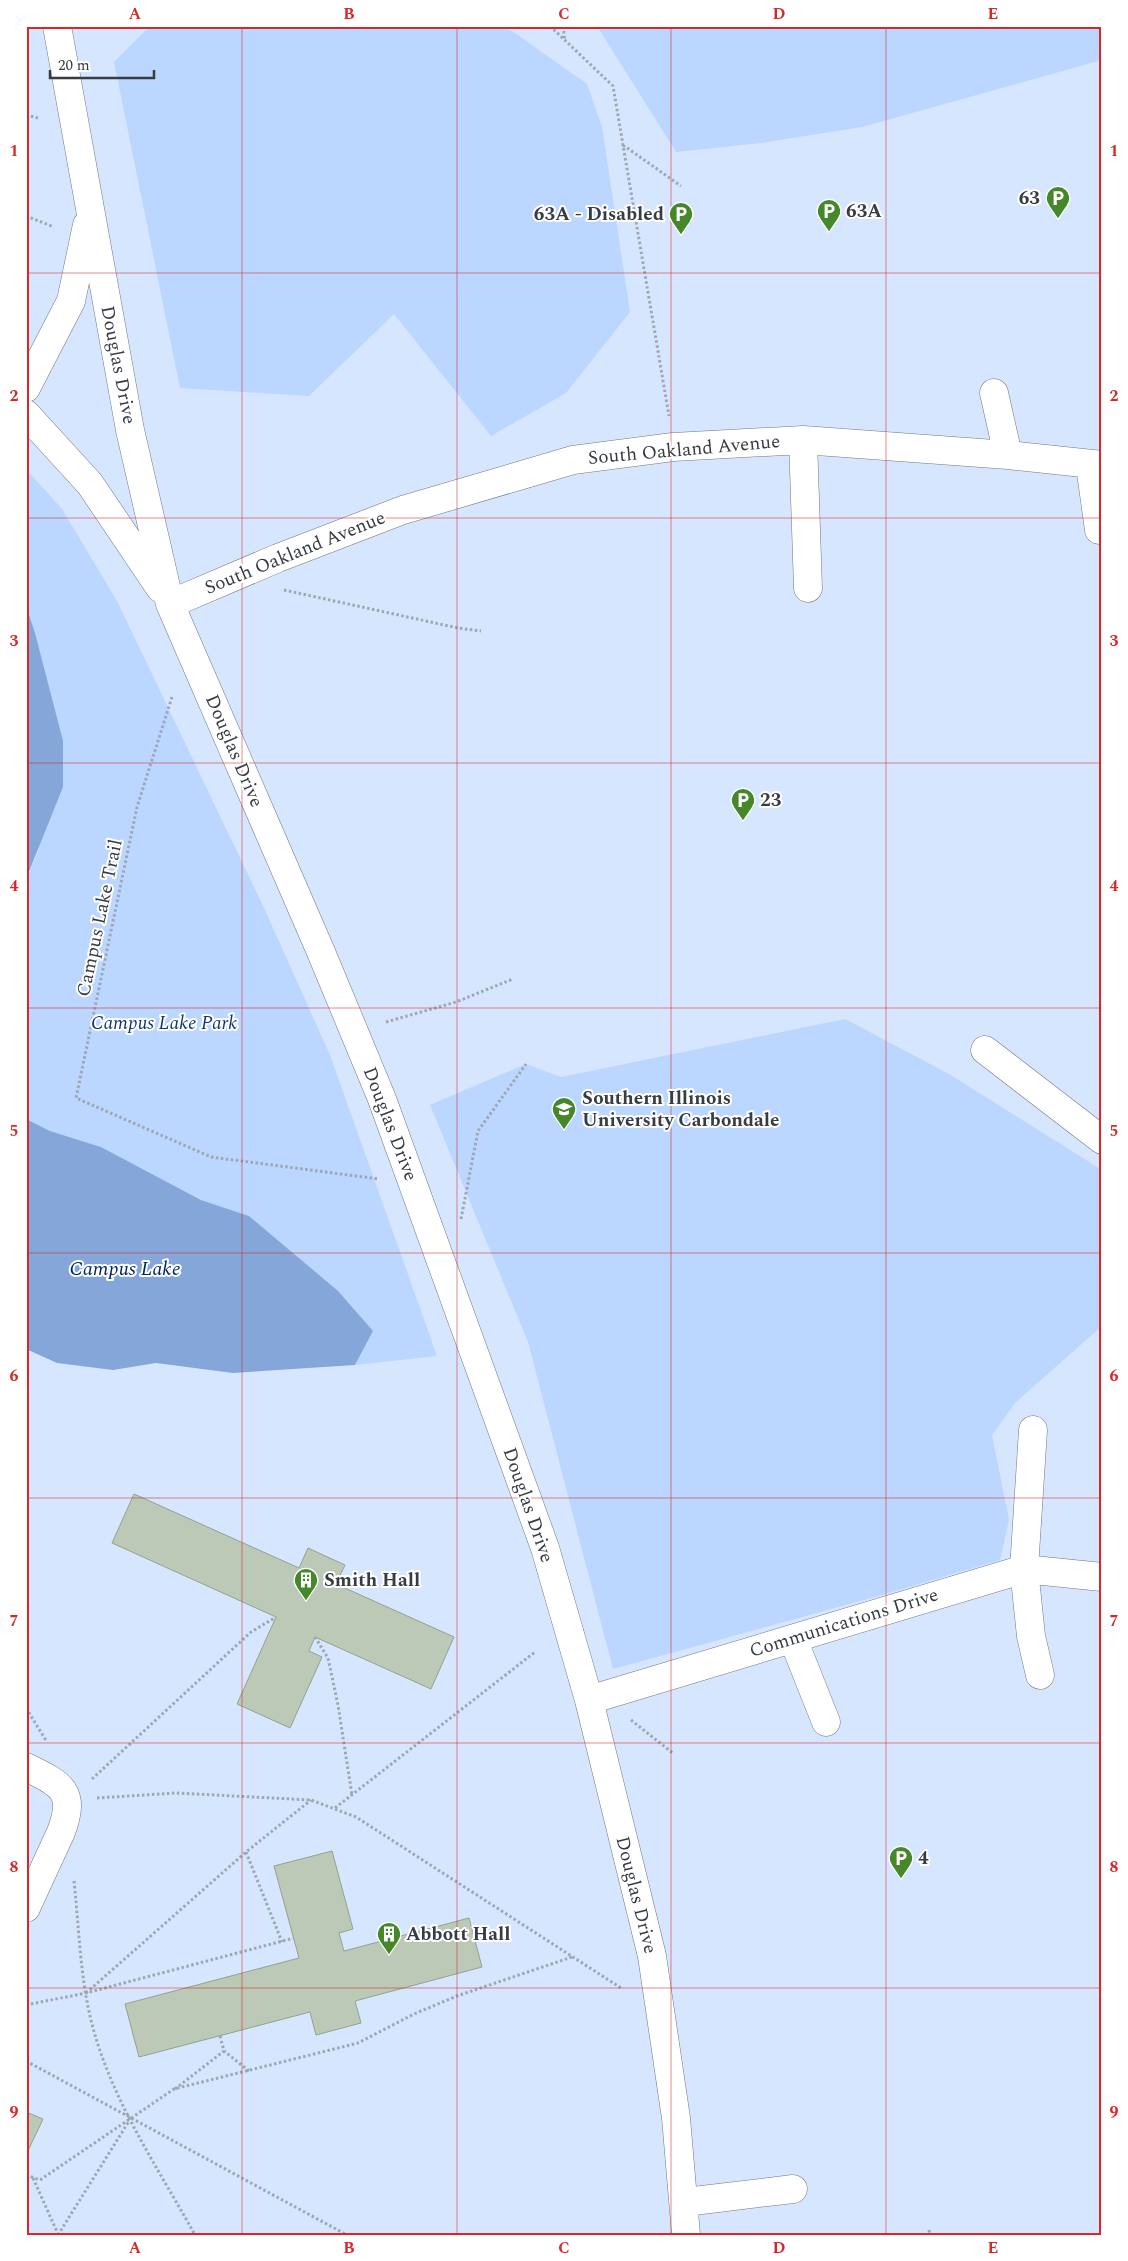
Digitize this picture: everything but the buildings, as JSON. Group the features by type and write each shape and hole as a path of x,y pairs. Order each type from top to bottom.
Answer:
{"street":[{"name":"Douglas Drive","path":"57,26 130,430 170,604 321,952 382,1099 545,1548 589,1700 652,1956 676,2118 685,2202 686,2235"},
{"path":"26,388 71,301 90,213"},
{"path":"994,393 1008,455"},
{"path":"26,414 90,484 170,604"},
{"path":"803,440 808,588"},
{"name":"South Oakland Avenue","path":"170,604 278,558 403,510 573,460 673,447 803,440 1008,455 1096,465"},
{"path":"1096,465 1099,530"},
{"path":"985,1050 1102,1140"},
{"path":"1033,1430 1024,1569 1031,1636 1040,1674"},
{"name":"Communications Drive","path":"589,1700 1024,1569 1102,1578"},
{"path":"793,1639 826,1722"},
{"path":"26,1767 58,1783 68,1802 61,1832 26,1908"},
{"path":"685,2202 792,2189"}],"path":[{"path":"550,26 613,86 669,419"},
{"path":"564,26 566,41"},
{"path":"26,115 38,118"},
{"path":"622,144 681,186"},
{"path":"26,216 63,230"},
{"path":"279,589 458,628 481,631"},
{"name":"Campus Lake Trail","path":"172,696 137,807 76,1098 211,1157 384,1180"},
{"path":"386,1022 456,1002 513,979"},
{"path":"460,1221 478,1132 526,1064"},
{"path":"90,1781 251,1632 276,1617"},
{"path":"315,1637 328,1658 338,1705 352,1796"},
{"path":"334,1809 535,1652"},
{"path":"26,1708 48,1744"},
{"path":"626,1716 674,1754"},
{"path":"94,1798 176,1794 312,1800 356,1817 489,1901 621,1988"},
{"path":"86,1993 246,1852 312,1800"},
{"path":"246,1852 282,1942"},
{"path":"73,1871 86,1993 96,2038 118,2096 195,2235"},
{"path":"26,2005 86,1993 294,1938"},
{"path":"174,2089 250,2072 358,2043 414,2014 456,1996 572,1957"},
{"path":"220,2036 224,2052 250,2072"},
{"path":"26,2175 40,2180 174,2089 224,2052"},
{"path":"26,2061 346,2235"},
{"path":"58,2234 130,2119"},
{"path":"33,2178 58,2234"}],"shaded area":[{"name":"Southern Illinois University Carbondale","path":"26,26 1102,26 1102,2235 26,2235"}],"green space":[{"path":"150,26 505,26 587,84 602,127 630,312 566,393 491,436 394,314 309,396 180,388 114,62"},
{"path":"597,26 1102,26 1102,60 862,127 761,143 676,152"},
{"name":"Campus Lake Park","path":"26,469 62,509 117,601 264,908 330,1055 437,1356 355,1365 373,1331 249,1216 201,1200 101,1147 50,1131 26,1119 26,879 39,850 26,607"},
{"path":"845,1019 949,1074 1102,1170 1102,1326 1015,1403 992,1435 1009,1520 1000,1560 882,1595 613,1669 528,1342 430,1105 526,1064 561,1077"}],"water":[{"path":"26,606 35,633 63,741 63,787 26,879"},
{"name":"Campus Lake","path":"26,1119 50,1131 101,1147 201,1200 249,1216 338,1291 373,1331 355,1365 233,1373 156,1363 113,1370 57,1363 26,1349"}],"place":[{"name":"63","path":"1058,219"},
{"name":"63A","path":"829,232"},
{"name":"63A - Disabled","path":"681,235"},
{"name":"23","path":"743,821"},
{"name":"Southern Illinois University Carbondale","path":"564,1130"},
{"name":"Smith Hall","path":"306,1601"},
{"name":"4","path":"901,1879"},
{"name":"Abbott Hall","path":"389,1955"}]}
